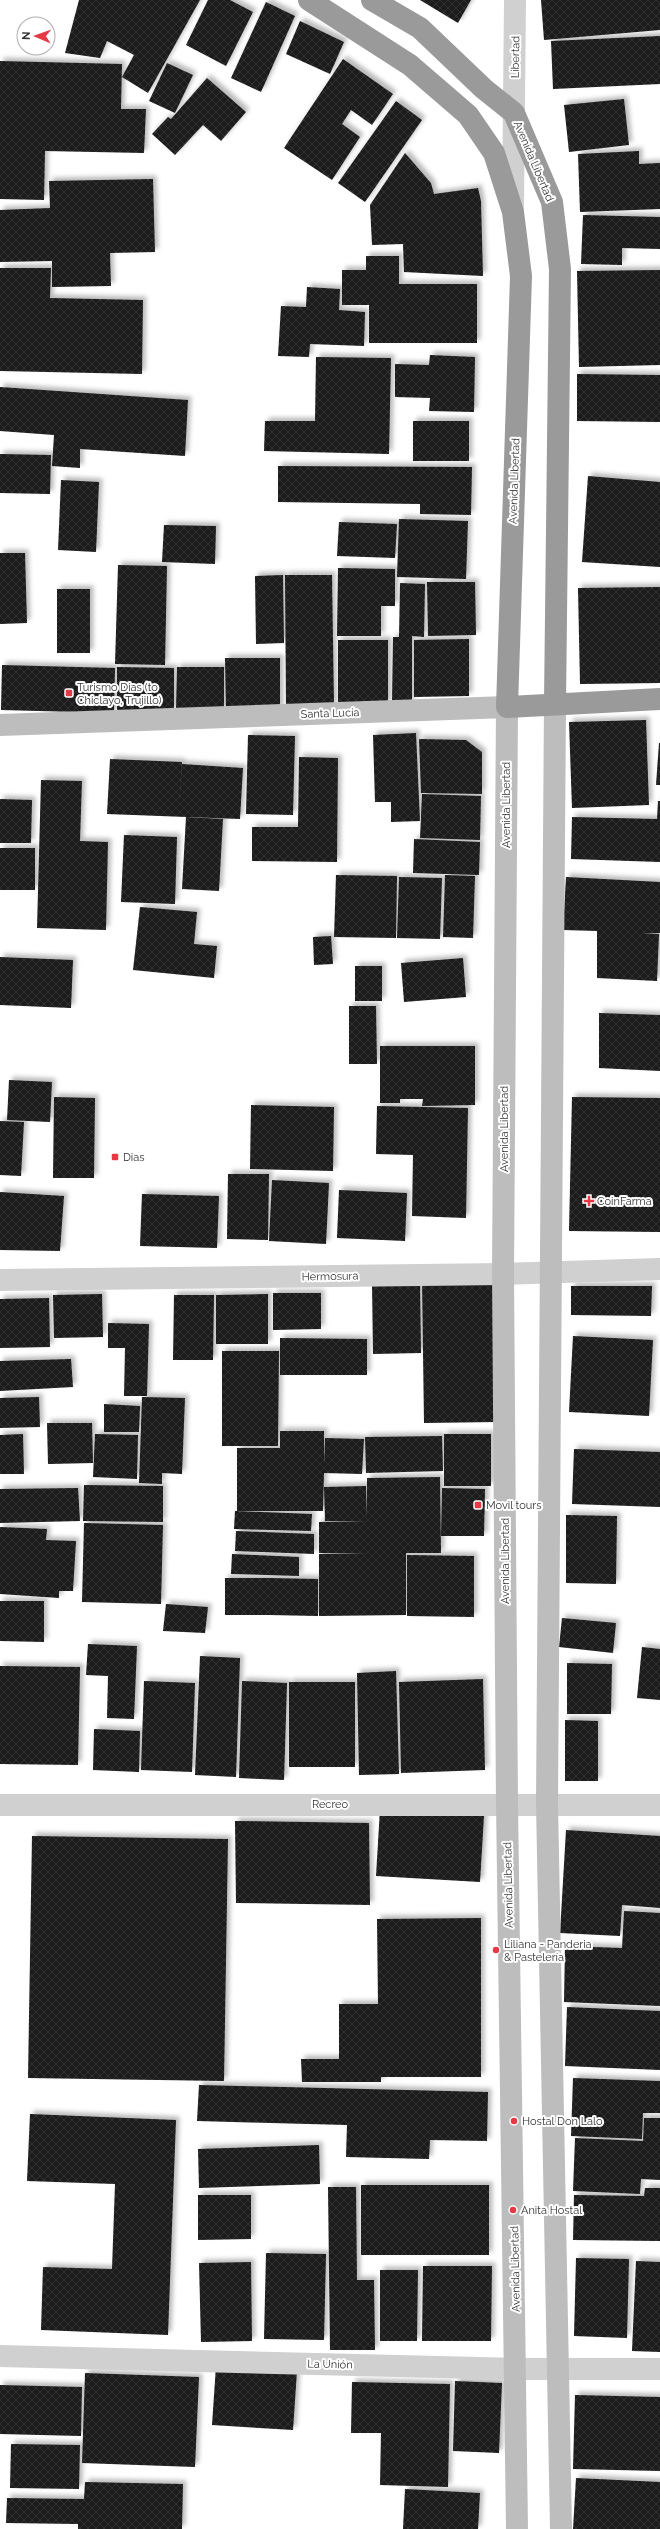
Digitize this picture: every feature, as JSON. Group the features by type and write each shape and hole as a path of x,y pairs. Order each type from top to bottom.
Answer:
{"highway":[{"path":"309,0 410,65 468,116 494,154 513,212"},
{"path":"372,0 420,28 484,89 514,113"},
{"name":"Avenida Libertad","path":"514,113 552,202 560,269 555,703"},
{"name":"Avenida Libertad","path":"507,707 521,276 513,212"},
{"name":"Santa Lucía","path":"507,707 555,703 660,699"}],"main road":[{"name":"Avenida Libertad","path":"555,703 548,1803 561,2529"},
{"name":"Avenida Libertad","path":"507,707 503,1274 507,1803 516,2369 517,2529"},
{"name":"Santa Lucía","path":"0,725 507,707"}],"street":[{"name":"Libertad","path":"514,113 515,0"},
{"name":"Avenida Libertad","path":"513,212 514,113"},
{"name":"Hermosura","path":"0,1280 503,1274 660,1268"},
{"name":"Recreo","path":"0,1805 548,1803 660,1805"},
{"name":"La Unión","path":"0,2356 516,2369 559,2367 660,2369"}],"building":[{"path":"79,0 200,0 148,93 122,77 134,55 107,41 100,58 65,53"},
{"path":"208,0 230,0 253,12 226,66 186,45"},
{"path":"420,0 471,0 458,23"},
{"path":"541,0 660,0 660,30 544,40"},
{"path":"266,2 295,16 261,92 231,78"},
{"path":"300,21 344,42 330,74 286,54"},
{"path":"660,36 660,84 553,89 551,41"},
{"path":"343,59 393,94 372,125 351,110 342,124 360,137 332,180 284,148"},
{"path":"0,61 122,64 121,109 146,109 144,153 45,151 44,200 0,199"},
{"path":"167,63 193,75 175,113 149,101"},
{"path":"207,78 246,112 221,141 203,125 175,155 152,134 168,117 171,119"},
{"path":"624,99 629,145 569,152 564,105"},
{"path":"396,101 422,120 365,202 338,183"},
{"path":"639,151 639,164 660,163 660,209 580,212 578,154"},
{"path":"405,153 431,183 434,194 478,188 481,201 483,276 404,272 403,244 372,245 370,205"},
{"path":"153,179 155,252 110,253 111,286 52,287 52,261 0,262 0,210 50,208 49,181"},
{"path":"583,215 660,217 660,249 622,248 622,265 581,264"},
{"path":"366,256 399,256 399,284 477,284 477,343 369,343 369,305 342,305 342,270 366,270"},
{"path":"0,268 51,268 50,298 143,300 142,374 0,371"},
{"path":"660,270 660,365 579,367 577,271"},
{"path":"307,287 340,289 339,310 365,312 364,346 310,344 309,357 278,356 281,306 306,307"},
{"path":"430,355 475,357 474,412 429,411 430,398 395,397 395,364 429,365"},
{"path":"316,357 391,358 389,454 264,451 265,421 315,421"},
{"path":"577,374 660,375 660,422 577,421"},
{"path":"0,387 188,400 185,456 80,449 80,468 52,466 54,435 0,431"},
{"path":"413,421 469,421 469,461 413,461"},
{"path":"0,454 51,455 50,494 0,493"},
{"path":"278,466 472,467 471,515 420,514 420,504 278,502"},
{"path":"588,476 660,482 660,567 582,562"},
{"path":"61,480 99,482 96,552 58,550"},
{"path":"399,519 468,521 466,579 397,577"},
{"path":"339,522 397,524 395,558 337,556"},
{"path":"164,525 216,526 215,564 162,562"},
{"path":"0,553 25,553 27,623 0,624"},
{"path":"118,565 167,566 165,665 115,664"},
{"path":"338,568 395,569 395,606 381,606 381,636 337,636"},
{"path":"283,575 284,643 256,644 255,576"},
{"path":"285,575 332,575 334,706 286,707"},
{"path":"427,582 475,582 476,635 428,636"},
{"path":"400,583 425,584 424,637 412,636 412,702 392,702 393,637 399,637"},
{"path":"660,587 660,683 580,684 578,588"},
{"path":"57,589 90,589 90,653 57,653"},
{"path":"469,639 469,696 414,697 414,640"},
{"path":"338,640 388,640 388,704 338,703"},
{"path":"225,658 280,658 280,710 226,710"},
{"path":"2,665 115,668 114,713 1,710"},
{"path":"117,667 174,668 174,711 117,712"},
{"path":"177,667 224,667 224,711 176,710"},
{"path":"646,720 649,805 572,808 569,722"},
{"path":"416,733 420,821 391,822 391,802 375,802 373,735"},
{"path":"248,735 295,736 293,815 246,814"},
{"path":"419,739 466,740 482,752 482,794 421,793"},
{"path":"659,743 660,785 656,785"},
{"path":"299,757 338,758 337,862 252,861 252,827 298,827"},
{"path":"110,759 182,762 179,807 182,764 243,768 240,819 107,814"},
{"path":"41,780 82,781 80,841 108,842 106,930 37,928"},
{"path":"422,794 481,796 480,840 420,838"},
{"path":"0,799 32,800 31,843 0,843"},
{"path":"658,801 660,801 660,862 571,859 572,817 657,819"},
{"path":"186,817 223,819 219,891 182,889"},
{"path":"124,835 177,837 175,904 121,902"},
{"path":"414,839 480,842 479,875 413,873"},
{"path":"0,848 35,848 35,890 0,890"},
{"path":"336,875 397,876 396,938 334,937"},
{"path":"445,875 475,876 473,938 443,937"},
{"path":"399,877 442,878 440,939 397,938"},
{"path":"566,877 660,882 660,933 642,933 659,934 657,981 597,978 597,931 563,930"},
{"path":"140,907 197,912 194,944 217,946 214,978 133,970"},
{"path":"331,936 333,964 314,965 313,937"},
{"path":"0,957 73,960 71,1008 0,1005"},
{"path":"463,958 466,997 404,1002 401,963"},
{"path":"355,966 382,966 382,1001 355,1001"},
{"path":"349,1006 376,1006 377,1064 349,1064"},
{"path":"599,1013 660,1015 660,1071 599,1068"},
{"path":"380,1046 475,1046 475,1105 422,1106 423,1099 400,1099 400,1103 380,1103"},
{"path":"9,1080 52,1082 50,1122 7,1120"},
{"path":"54,1097 95,1098 94,1178 53,1178"},
{"path":"572,1097 660,1098 660,1232 569,1231"},
{"path":"251,1105 334,1107 333,1171 250,1169"},
{"path":"377,1106 468,1108 466,1218 412,1216 413,1155 376,1154"},
{"path":"0,1121 24,1122 21,1176 0,1175"},
{"path":"228,1174 269,1174 268,1240 227,1239"},
{"path":"272,1180 329,1183 326,1244 269,1241"},
{"path":"339,1190 407,1193 405,1241 337,1238"},
{"path":"0,1192 64,1196 60,1251 0,1250"},
{"path":"142,1194 219,1196 217,1248 140,1246"},
{"path":"494,1278 496,1422 424,1423 422,1279"},
{"path":"420,1282 421,1353 373,1354 372,1283"},
{"path":"571,1286 652,1286 651,1316 571,1315"},
{"path":"273,1293 321,1293 321,1329 273,1330"},
{"path":"102,1294 103,1337 54,1338 53,1295"},
{"path":"268,1294 268,1344 216,1344 216,1295"},
{"path":"174,1295 214,1295 213,1360 173,1360"},
{"path":"49,1298 50,1347 0,1348 0,1299"},
{"path":"108,1323 149,1324 147,1396 124,1396 125,1348 108,1348"},
{"path":"573,1336 653,1340 649,1416 569,1412"},
{"path":"280,1338 367,1339 367,1375 280,1375"},
{"path":"222,1351 279,1351 278,1446 222,1446"},
{"path":"71,1359 73,1387 0,1391 0,1361"},
{"path":"39,1397 40,1427 0,1428 0,1398"},
{"path":"142,1397 185,1398 182,1474 162,1473 162,1484 139,1483"},
{"path":"104,1404 140,1406 139,1432 104,1432"},
{"path":"47,1423 92,1423 93,1463 48,1464"},
{"path":"280,1431 324,1431 324,1464 325,1438 364,1439 362,1474 324,1473 323,1511 237,1511 237,1448 280,1448"},
{"path":"23,1434 24,1474 0,1474 0,1435"},
{"path":"95,1434 138,1435 137,1479 93,1477"},
{"path":"444,1434 491,1434 491,1486 444,1486"},
{"path":"442,1436 443,1471 366,1473 365,1437"},
{"path":"574,1449 660,1452 660,1507 572,1504"},
{"path":"440,1477 441,1553 406,1553 406,1615 319,1616 319,1554 367,1554 319,1553 319,1522 367,1521 325,1521 324,1487 366,1486 367,1517 367,1478"},
{"path":"84,1485 163,1486 163,1522 83,1521"},
{"path":"78,1488 80,1521 0,1523 0,1489"},
{"path":"442,1488 485,1489 484,1536 441,1536"},
{"path":"235,1511 312,1514 311,1531 234,1529"},
{"path":"566,1515 617,1516 616,1584 566,1583"},
{"path":"84,1523 163,1525 161,1604 82,1602"},
{"path":"0,1527 47,1529 46,1540 76,1541 73,1591 59,1591 59,1598 0,1594"},
{"path":"236,1531 314,1534 314,1554 235,1551"},
{"path":"232,1554 299,1557 299,1576 231,1574"},
{"path":"407,1555 474,1556 474,1617 407,1616"},
{"path":"225,1578 269,1578 269,1615 225,1615"},
{"path":"269,1578 318,1579 318,1616 269,1615"},
{"path":"0,1601 44,1601 44,1642 0,1641"},
{"path":"166,1604 208,1607 205,1633 163,1631"},
{"path":"562,1618 616,1623 613,1653 559,1647"},
{"path":"88,1644 137,1646 134,1719 107,1718 108,1676 86,1675"},
{"path":"642,1647 660,1649 660,1700 637,1698"},
{"path":"200,1656 240,1658 236,1777 195,1775"},
{"path":"567,1663 612,1664 611,1714 567,1714"},
{"path":"0,1666 80,1667 78,1765 0,1764"},
{"path":"396,1671 399,1774 359,1775 357,1673"},
{"path":"483,1679 485,1770 401,1773 399,1682"},
{"path":"144,1681 195,1683 192,1772 141,1770"},
{"path":"242,1681 287,1683 284,1780 239,1778"},
{"path":"289,1682 355,1682 355,1767 289,1767"},
{"path":"565,1720 598,1721 598,1781 565,1781"},
{"path":"94,1729 140,1731 139,1772 93,1770"},
{"path":"380,1809 484,1816 480,1882 376,1876"},
{"path":"235,1821 369,1823 370,1905 236,1903"},
{"path":"566,1830 660,1836 660,1908 622,1905 620,1936 560,1933"},
{"path":"32,1836 228,1839 224,2081 28,2078"},
{"path":"624,1911 660,1913 660,2006 564,2002 565,1946 622,1948"},
{"path":"481,1918 481,2077 381,2077 381,2082 302,2082 301,2059 339,2059 339,2004 378,2004 377,1919"},
{"path":"567,2007 660,2011 660,2070 565,2066"},
{"path":"573,2078 660,2081 660,2113 643,2113 642,2139 571,2136"},
{"path":"199,2085 488,2092 487,2141 430,2140 429,2159 346,2157 347,2125 197,2121"},
{"path":"30,2114 176,2120 168,2335 41,2330 43,2267 112,2269 115,2184 27,2181"},
{"path":"644,2118 660,2118 660,2180 641,2179 640,2194 573,2191 575,2138 643,2141"},
{"path":"319,2145 320,2184 199,2188 198,2149"},
{"path":"361,2185 489,2185 489,2255 361,2255"},
{"path":"328,2187 356,2187 357,2280 374,2280 375,2350 330,2350"},
{"path":"645,2188 660,2188 660,2241 573,2240 574,2195 644,2196"},
{"path":"198,2195 251,2195 251,2239 198,2240"},
{"path":"266,2253 326,2254 324,2340 264,2339"},
{"path":"576,2258 629,2259 627,2338 574,2336"},
{"path":"636,2261 660,2262 660,2352 632,2351"},
{"path":"251,2262 252,2341 201,2342 199,2263"},
{"path":"423,2266 492,2266 491,2341 422,2341"},
{"path":"380,2270 418,2270 417,2341 380,2341"},
{"path":"216,2366 297,2371 293,2430 212,2425"},
{"path":"85,2373 199,2377 195,2467 82,2463"},
{"path":"455,2381 502,2383 499,2453 453,2451"},
{"path":"352,2382 450,2384 448,2487 380,2485 381,2433 351,2433"},
{"path":"0,2385 82,2387 81,2436 0,2434"},
{"path":"575,2395 660,2397 660,2471 573,2469"},
{"path":"11,2444 80,2445 79,2489 10,2488"},
{"path":"576,2478 660,2482 660,2529 573,2529"},
{"path":"85,2482 183,2484 182,2529 78,2529 78,2524 6,2523 7,2498 84,2499"},
{"path":"405,2489 480,2493 478,2529 403,2529"}],"place":[{"name":"Turismo Dias (to Chiclayo, Trujillo)","path":"69,693"},
{"name":"Dias","path":"115,1157"},
{"name":"CoinFarma","path":"589,1201"},
{"name":"Movil tours","path":"478,1505"},
{"name":"Liliana - Panderia & Pastelería","path":"496,1950"},
{"name":"Hostal Don Lalo","path":"514,2121"},
{"name":"Anita Hostal","path":"513,2210"}]}
